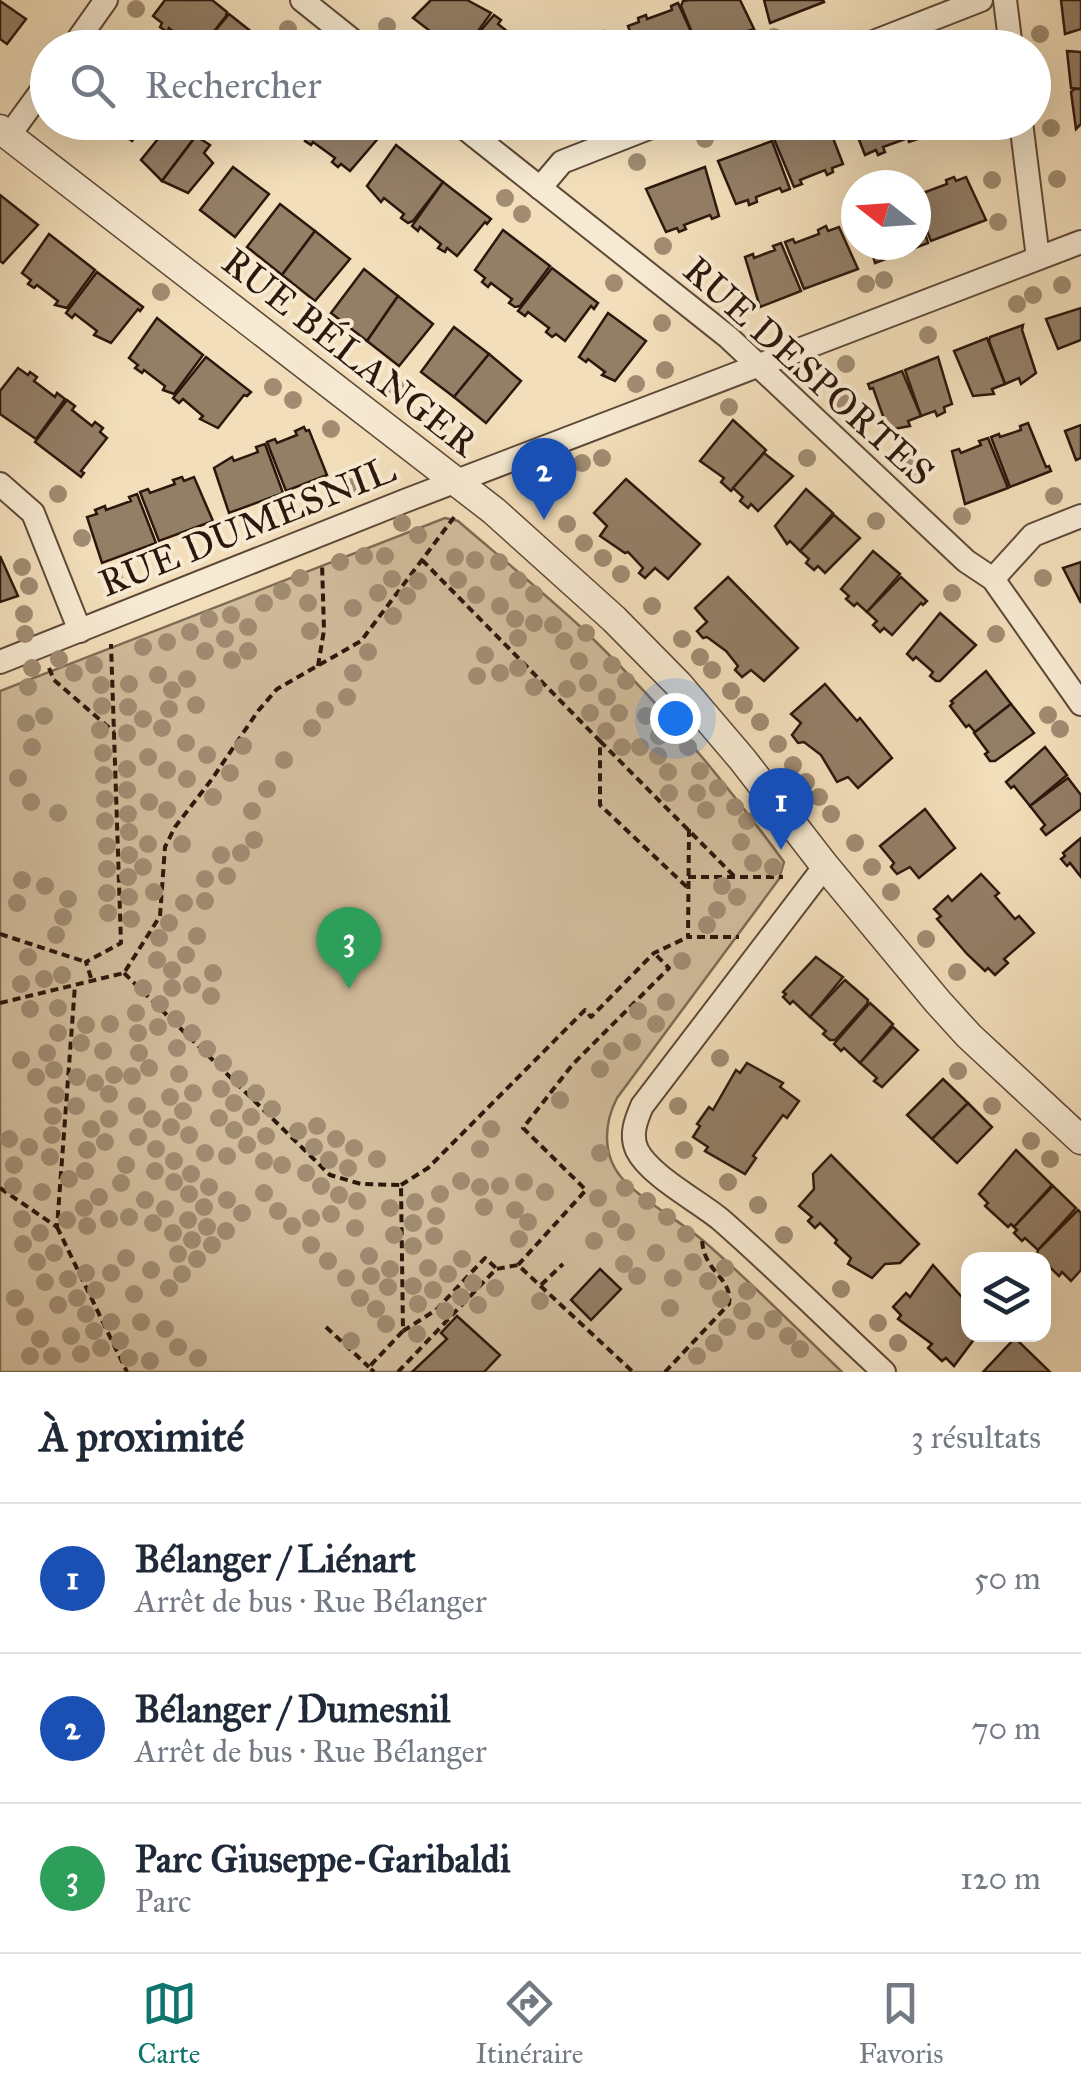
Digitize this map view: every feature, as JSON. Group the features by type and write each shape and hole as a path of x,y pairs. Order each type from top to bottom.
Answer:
{"street":[{"path":"85,30 106,0"},
{"path":"302,0 340,30"},
{"path":"904,30 982,0"},
{"path":"1005,0 1009,30"},
{"path":"5,132 30,103"},
{"name":"RUE BÉLANGER","path":"5,132 494,511 641,645 742,759 824,866 969,1036 1081,1140"},
{"name":"RUE DESPORTES","path":"480,140 728,338 966,560 993,580 1081,704"},
{"path":"540,188 562,162 618,140"},
{"path":"1023,140 1038,258"},
{"name":"RUE DUMESNIL","path":"0,662 1081,242"},
{"path":"0,484 34,513 80,630"},
{"path":"993,580 1033,535 1081,516"},
{"path":"824,866 642,1106 634,1136 637,1150 647,1163 718,1218 884,1372"}],"path":[{"path":"0,1003 124,972 160,916 165,848 175,826 266,700 277,689 361,641 455,516"},
{"path":"422,560 736,878"},
{"path":"318,666 324,630 322,563"},
{"path":"0,934 86,962 121,943 112,644"},
{"path":"49,668 54,680 114,732"},
{"path":"600,741 600,805 688,888"},
{"path":"688,830 688,937"},
{"path":"688,878 783,877"},
{"path":"124,972 330,1175 362,1184 402,1185 428,1168 584,1010 591,1016 654,954 688,937 739,937"},
{"path":"398,1372 496,1268 518,1265 586,1190 523,1128 572,1064 669,968 654,954"},
{"path":"86,962 91,979"},
{"path":"57,1227 76,985"},
{"path":"402,1185 403,1331"},
{"path":"0,1188 57,1227 127,1372"},
{"path":"665,1372 729,1304 728,1286 702,1253 702,1236"},
{"path":"369,1367 403,1331 429,1314 486,1258 496,1268"},
{"path":"540,1286 562,1264"},
{"path":"518,1265 633,1372"},
{"path":"429,1314 442,1326"},
{"path":"326,1327 374,1372"}],"shaded area":[{"path":"445,518 458,521 612,658 689,742 784,862 779,879 617,1098 609,1118 608,1148 615,1168 629,1185 707,1244 842,1372 0,1372 0,691"}],"building":[{"path":"165,0 212,0 227,12 215,30 164,30 153,16"},
{"path":"431,0 467,0 491,13 479,30 429,30 413,18"},
{"path":"740,0 754,29 691,30 681,6 683,1"},
{"path":"764,0 823,0 824,2 770,23"},
{"path":"1061,0 1081,0 1081,29 1065,34"},
{"path":"0,1 26,19 7,44 0,39"},
{"path":"678,3 690,30 629,30 628,26 639,22 638,18 646,15 647,19 672,10 671,6"},
{"path":"229,14 249,30 216,30"},
{"path":"494,15 506,30 481,30"},
{"path":"1067,51 1081,52 1081,89 1071,88"},
{"path":"1081,89 1081,124 1076,129 1071,92"},
{"path":"157,140 193,140 162,181 141,160"},
{"path":"193,140 210,145 204,153 213,163 188,193 162,181"},
{"path":"377,140 350,171 341,164 338,167 332,162 335,158 313,142 311,145 305,141"},
{"path":"774,140 834,140 843,164 827,175 825,170 800,180 802,184 794,187"},
{"path":"859,140 902,140 883,147 885,152 878,155 876,150 865,155"},
{"path":"772,141 790,189 782,192 780,188 756,197 757,202 749,205 748,200 736,204 718,161"},
{"path":"396,145 443,182 408,223 401,218 404,214 384,198 381,202 367,186"},
{"path":"233,167 269,194 235,237 200,210"},
{"path":"705,167 719,216 712,219 710,215 684,225 686,229 679,232 677,228 666,232 646,189"},
{"path":"966,177 986,220 931,241 931,190 947,184 946,180"},
{"path":"443,182 491,219 457,256 447,248 445,252 438,248 441,244 420,227 418,231 412,226"},
{"path":"0,195 38,225 3,263 0,261"},
{"path":"280,204 315,231 282,275 247,247"},
{"path":"839,227 841,260 854,260 858,269 804,289 785,242 793,239 795,243 819,234 818,230"},
{"path":"503,230 550,266 520,306 515,307 509,303 512,299 491,283 488,287 482,282 485,278 475,270"},
{"path":"315,231 350,259 315,301 282,275"},
{"path":"49,234 95,270 67,308 55,305 58,301 37,285 34,288 28,284 31,280 22,273"},
{"path":"781,243 801,291 760,307 745,257 753,254 754,258 775,250 773,246"},
{"path":"552,268 598,303 594,309 591,306 565,341 556,334 552,337 546,332 549,328 528,312 525,316 518,311"},
{"path":"364,269 398,296 367,341 331,313"},
{"path":"97,272 143,307 111,343 94,335 97,331 75,314 72,318 66,313"},
{"path":"398,296 433,324 399,366 367,341"},
{"path":"1081,308 1081,340 1058,349 1046,319"},
{"path":"608,313 646,341 615,381 602,375 605,372 588,359 586,362 579,357"},
{"path":"157,318 203,355 174,394 163,390 165,386 144,370 142,373 135,368 138,365 129,358"},
{"path":"1023,325 1036,373 1021,384 1019,378 1005,384 990,337"},
{"path":"454,327 489,354 454,397 421,372"},
{"path":"987,338 1005,384 992,389 994,394 973,396 954,351"},
{"path":"489,354 521,381 486,423 454,397"},
{"path":"206,357 251,392 244,395 218,428 200,419 203,416 183,399 179,403 173,398"},
{"path":"938,357 952,404 937,416 935,411 921,416 905,370"},
{"path":"18,368 37,377 34,381 55,397 57,393 65,399 36,439 0,414 0,391"},
{"path":"902,371 921,416 908,421 910,426 888,430 868,384"},
{"path":"67,400 75,406 72,410 92,426 95,422 103,428 100,432 107,438 81,471 81,477 35,442"},
{"path":"733,420 766,450 731,491 721,482 724,478 700,461"},
{"path":"1028,423 1051,471 1010,487 991,437 1021,430 1020,426"},
{"path":"1081,425 1081,458 1076,460 1065,431"},
{"path":"304,427 309,430 327,475 286,491 267,442 275,439 277,443 297,435 295,431"},
{"path":"988,438 1008,488 965,504 952,451 959,449 961,453"},
{"path":"265,444 283,493 229,513 214,468 232,457 234,461 258,452 256,447"},
{"path":"764,453 793,476 758,511 740,501 743,497 733,488"},
{"path":"182,477 184,481 194,477 213,521 159,541 140,492 148,489 150,493 175,484 173,480"},
{"path":"626,479 700,544 668,579 655,568 645,578 639,573 643,568 628,552 600,536 607,526 594,513"},
{"path":"806,489 833,513 800,551 790,541 787,544 775,526"},
{"path":"137,494 156,543 102,563 87,517 105,506 106,510 131,501 129,497"},
{"path":"834,515 860,538 825,573 806,563 809,559 800,551"},
{"path":"873,551 900,574 867,612 846,599 849,596 841,589"},
{"path":"0,556 18,596 0,602"},
{"path":"1081,562 1081,603 1063,568"},
{"path":"728,577 798,648 764,681 751,670 742,677 726,651 697,631 707,622 695,608"},
{"path":"901,577 927,601 892,635 884,628 880,632 873,625 877,621 867,612"},
{"path":"940,613 976,645 936,681 930,676 933,672 907,654"},
{"path":"986,671 1011,704 975,732 969,725 966,727 950,706"},
{"path":"825,684 857,721 860,718 892,758 858,788 848,777 837,782 821,755 804,742 798,743 792,735 801,723 791,714"},
{"path":"1011,704 1034,733 990,761 974,733"},
{"path":"1045,747 1067,775 1030,806 1006,782"},
{"path":"1068,778 1081,795 1081,809 1046,835 1041,829 1045,825 1030,806"},
{"path":"925,809 955,848 919,878 910,867 897,874 891,867 894,863 880,846"},
{"path":"1081,838 1081,877 1070,863 1067,866 1061,859"},
{"path":"981,874 1015,919 1019,916 1034,933 1004,959 1008,963 995,975 967,954 937,919 941,916 934,909 948,896 952,901"},
{"path":"816,957 843,977 810,1017 793,1001 790,1004 783,992"},
{"path":"845,980 868,1000 867,1004 835,1040 830,1040 810,1017"},
{"path":"870,1003 893,1024 860,1063 834,1044"},
{"path":"893,1027 918,1050 882,1087 860,1063"},
{"path":"747,1063 783,1083 780,1087 799,1101 787,1118 783,1115 753,1156 756,1158 745,1174 705,1151 708,1147 693,1137 700,1126 697,1124 709,1107 713,1110 736,1070 740,1073"},
{"path":"943,1079 968,1103 932,1139 907,1115"},
{"path":"968,1103 992,1127 957,1163 932,1139"},
{"path":"1016,1150 1052,1185 1014,1227 1008,1227 985,1206 988,1203 979,1194"},
{"path":"831,1155 919,1244 900,1263 885,1264 872,1278 848,1264 851,1258 835,1243 837,1240 820,1223 815,1228 808,1221 812,1217 799,1206 814,1189 813,1174"},
{"path":"1053,1186 1076,1208 1038,1250 1025,1238 1022,1241 1014,1227"},
{"path":"1078,1210 1081,1213 1081,1270 1071,1281 1051,1268 1051,1252 1038,1250"},
{"path":"933,1265 961,1296 961,1342 972,1342 954,1366 946,1358 942,1361 928,1348 932,1344 898,1319 901,1315 893,1307 906,1293 910,1297"},
{"path":"600,1269 621,1289 591,1320 571,1300"},
{"path":"457,1316 500,1355 484,1372 412,1372 447,1339 441,1333"},
{"path":"1011,1342 1019,1342 1050,1372 983,1372"}],"place":[{"name":"Bélanger / Dumesnil","path":"544,520"},
{"name":"Bélanger / Liénart","path":"781,850"},
{"name":"Parc Giuseppe-Garibaldi","path":"349,989"}]}
